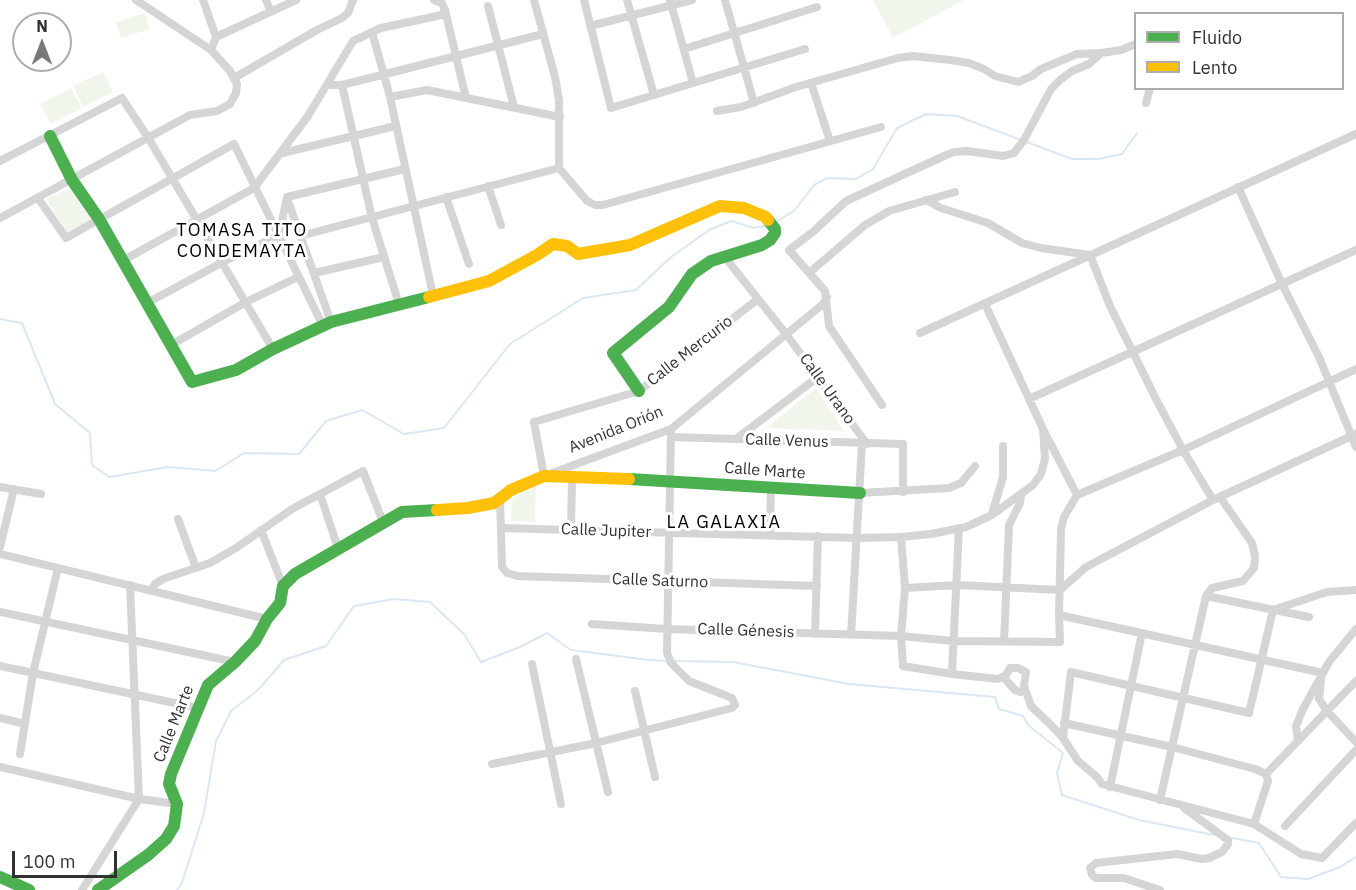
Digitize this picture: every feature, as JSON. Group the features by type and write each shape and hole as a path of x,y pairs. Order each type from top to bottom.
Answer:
{"street":[{"path":"0,218 150,139 190,115 217,111 230,104 236,93 237,84 230,71 211,50 136,0"},
{"path":"202,0 216,37 211,50"},
{"path":"266,0 271,12"},
{"path":"216,37 296,0"},
{"path":"234,78 342,18 348,13 353,0"},
{"path":"434,0 442,3 445,10 466,98"},
{"path":"534,0 555,77 560,117 559,168 587,201 595,205 603,205 881,127"},
{"path":"584,0 611,108 806,49"},
{"path":"627,0 654,95"},
{"path":"590,26 671,3 692,0"},
{"path":"725,0 754,103"},
{"path":"671,3 693,83"},
{"path":"488,6 514,107"},
{"path":"684,49 817,8"},
{"path":"122,261 254,188 282,153 353,41 381,28 442,15 445,10"},
{"path":"372,32 390,97 433,295"},
{"path":"327,85 342,85 543,34"},
{"path":"717,111 754,103 877,63 913,56 969,63 995,76 1018,82 1041,69 1077,54 1121,50 1134,45"},
{"path":"882,405 829,326 825,291 789,250 814,231 846,201 954,152 967,151 1003,156 1014,153 1024,140 1051,89 1072,71 1095,60 1101,53"},
{"path":"811,83 830,141"},
{"path":"342,85 372,218 399,304"},
{"path":"390,97 427,90 560,117"},
{"path":"1146,103 1149,90"},
{"path":"0,161 122,98 150,139 273,349"},
{"path":"282,153 396,126"},
{"path":"920,333 1356,134"},
{"path":"50,136 72,180 99,219 192,382 236,370 273,349 327,324 489,281 553,244 567,246 578,254 630,245 720,206 744,208 766,217 773,224 775,234 770,240 762,245 711,261 692,274 669,307 613,354 639,391"},
{"path":"38,198 66,238 234,144 298,276 327,324"},
{"path":"300,236 559,168"},
{"path":"287,197 405,169"},
{"path":"488,186 501,225"},
{"path":"1238,187 1282,284 1319,357 1328,382 1354,435 1356,447"},
{"path":"809,273 873,219 889,211 955,192"},
{"path":"279,235 287,197"},
{"path":"287,197 314,273 327,324"},
{"path":"446,197 469,264"},
{"path":"926,200 941,208 988,223 1022,243 1090,255"},
{"path":"147,303 279,235"},
{"path":"1029,399 1356,250"},
{"path":"1090,255 1110,306 1183,450 1216,499 1252,543 1255,556 1254,568 1243,581 1212,588 1206,596 1160,800"},
{"name":"Calle Urano","path":"724,256 786,334 864,444 851,635"},
{"path":"314,273 384,257"},
{"path":"171,345 246,302 298,276"},
{"name":"Avenida Orión","path":"383,522 402,512 468,508 494,503 511,490 544,476 671,433 823,304 826,297"},
{"name":"Calle Mercurio","path":"544,476 534,422 639,391 758,299"},
{"path":"985,304 1043,429 1077,495"},
{"path":"1322,675 1059,615 1061,529 1064,517 1077,495 1183,450 1356,369"},
{"path":"736,439 818,377"},
{"path":"1004,642 1010,525 1020,503 1021,494 1033,485 1041,474 1045,459 1043,429"},
{"path":"492,764 596,743 732,708 735,705 732,698 689,681 671,663 667,653 671,433"},
{"name":"Calle Venus","path":"671,433 736,439 903,444 903,492"},
{"path":"905,588 957,585 1060,590 1086,567 1216,499 1354,435"},
{"path":"992,514 1003,477 1003,446"},
{"name":"Calle Marte","path":"544,476 860,493 949,488 961,483 975,466"},
{"path":"151,590 163,579 210,563 292,509 363,471 383,522"},
{"path":"572,478 572,530"},
{"path":"0,487 41,494"},
{"path":"770,535 771,488"},
{"path":"0,547 14,489"},
{"path":"320,494 338,548"},
{"name":"Calle Jupiter","path":"501,528 856,538 901,537 959,528 992,514 1021,494"},
{"path":"500,498 501,528"},
{"path":"178,519 196,568"},
{"name":"Calle Marte","path":"177,804 169,784 171,774 208,685 255,641 267,619 280,603 283,586 295,574 383,522"},
{"name":"Calle Saturno","path":"501,528 503,571 517,576 817,586"},
{"path":"952,674 959,528"},
{"path":"261,530 283,586"},
{"path":"815,634 818,536"},
{"path":"901,537 905,588 901,636 903,666 998,679 1006,675 1010,668 1018,668 1026,672 1025,690 1031,706 1063,738 1078,761 1102,784 1254,824 1300,854 1322,858 1356,823"},
{"path":"0,554 267,619"},
{"path":"20,754 33,673 58,568"},
{"path":"82,890 139,799 130,585"},
{"path":"1273,609 1328,592 1356,590"},
{"path":"1206,596 1309,617"},
{"path":"1063,738 1071,672 1249,713 1273,609"},
{"path":"0,612 234,662"},
{"name":"Calle Génesis","path":"592,624 667,629 901,636 952,641 1060,642 1059,615"},
{"path":"1298,741 1296,726 1303,709 1329,662 1356,629"},
{"path":"1110,787 1142,633"},
{"path":"576,659 608,792"},
{"path":"532,664 561,804"},
{"path":"0,666 198,708"},
{"path":"1322,675 1319,699 1356,742"},
{"path":"1006,680 1015,690 1020,692 1025,690"},
{"path":"1266,774 1356,681"},
{"path":"635,691 655,777"},
{"path":"0,718 25,724"},
{"path":"1064,723 1172,747 1266,774 1268,781 1254,824"},
{"path":"1285,826 1356,750"},
{"path":"0,767 139,799 177,804 174,826 166,839 148,855 98,890"},
{"path":"1160,890 1124,878 1096,878 1092,875 1090,868 1096,863 1177,854 1209,858 1222,852 1228,840 1179,804"},
{"path":"0,877 14,887 29,890"}],"shaded area":[{"path":"873,0 964,0 893,38"},
{"path":"145,13 150,29 121,38 116,22"},
{"path":"103,72 113,92 83,107 73,86"},
{"path":"71,88 82,108 51,124 40,104"},
{"path":"74,186 95,219 67,234 46,199"},
{"path":"816,388 844,431 766,428"},
{"path":"536,485 535,522 511,521 512,499"}],"waterway":[{"path":"776,222 794,211 814,185 827,178 856,179 873,169 897,128 926,114 957,116 1072,159 1098,159 1122,154 1137,133"},
{"path":"0,319 22,323 55,404 90,433 92,465 109,477 168,467 215,471 244,453 299,454 326,421 362,410 404,434 444,428 510,344 583,298 636,290 671,257 709,230 731,221 754,228 765,226"},
{"path":"177,890 182,883 204,813 216,741 231,711 259,689 284,660 326,646 354,606 394,599 430,602 464,634 481,662 520,647 547,633 571,650 667,661"},
{"path":"673,661 733,662 849,684 995,697 999,709 1023,716 1028,725 1063,753 1057,773 1062,795 1139,820 1214,835"},
{"path":"1232,838 1259,843 1281,877 1308,879 1340,867 1356,857"}],"traffic: fast":[{"path":"50,136 72,180 99,219 192,382 236,370 273,349 331,322 429,297"},
{"path":"639,391 613,353 669,307 692,274 711,261 762,245 770,240 775,229 768,220"},
{"path":"629,479 860,493"},
{"path":"98,890 148,855 166,839 174,826 177,804 169,784 171,774 208,685 255,641 267,619 280,603 283,586 295,574 402,512 437,510"},
{"path":"0,877 29,890"}],"traffic: slow":[{"path":"429,297 489,281 553,244 567,246 578,254 630,245 720,206 744,208 768,220"},
{"path":"437,510 494,503 511,490 544,476 629,479"}],"district":[{"name":"TOMASA TITO CONDEMAYTA","path":"242,241"},
{"name":"LA GALAXIA","path":"724,523"}]}
